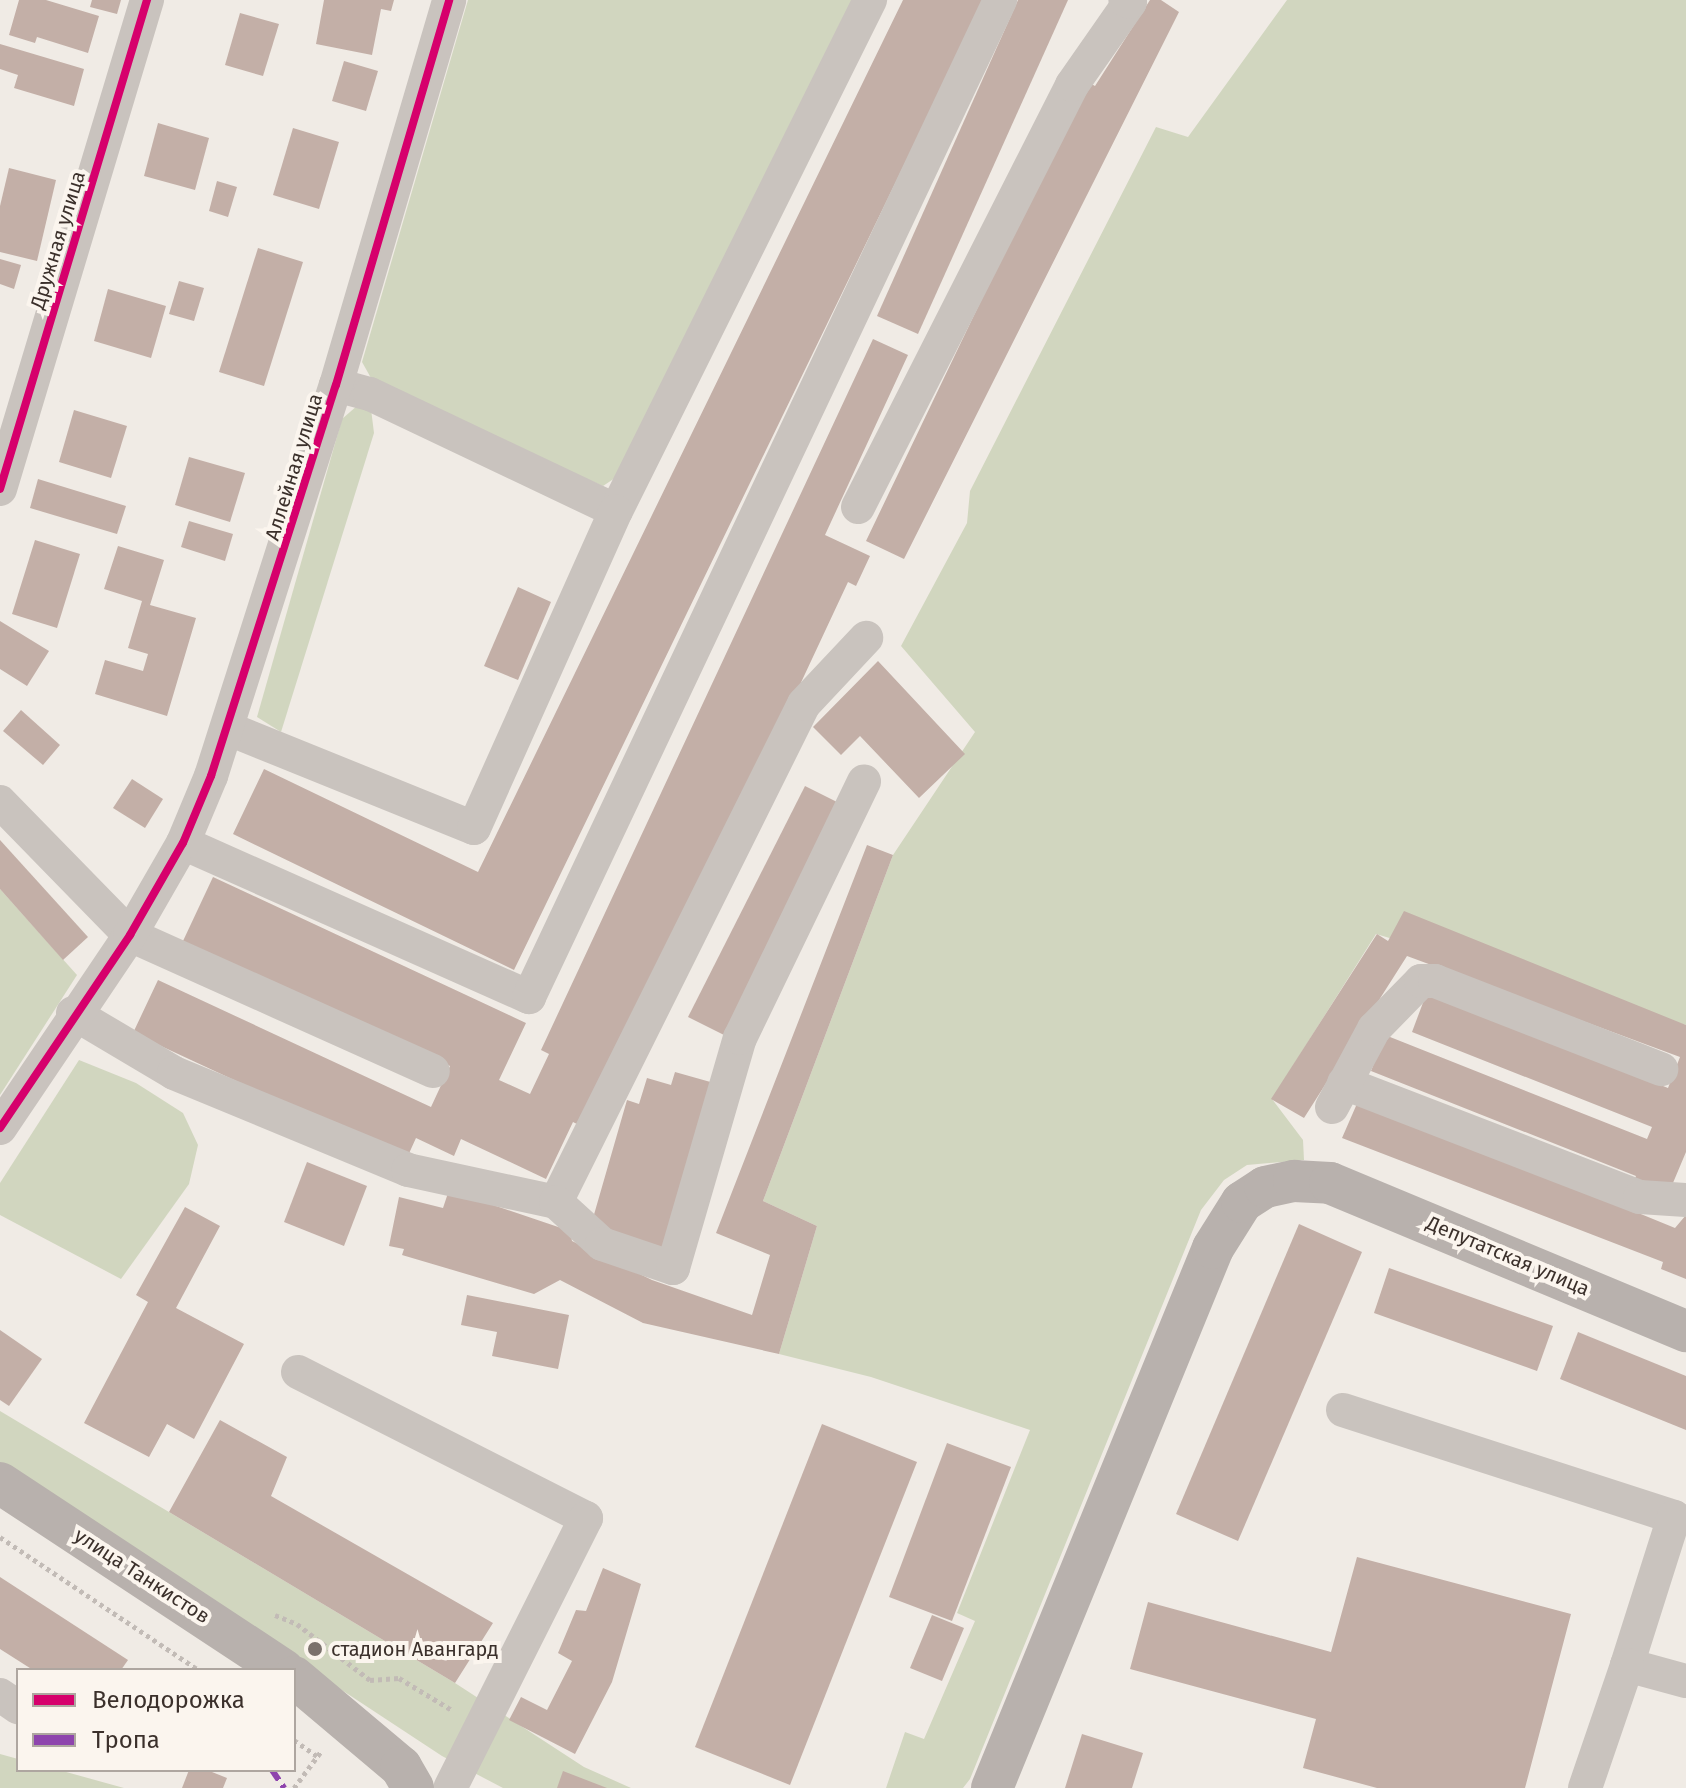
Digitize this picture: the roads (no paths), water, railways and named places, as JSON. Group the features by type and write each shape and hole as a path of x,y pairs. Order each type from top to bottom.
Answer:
{"main road":[{"name":"Депутатская улица","path":"992,1788 1213,1248 1242,1202 1265,1187 1294,1181 1330,1183 1686,1331"},
{"name":"улица Танкистов","path":"0,1483 281,1668"},
{"path":"296,1679 401,1767 413,1788"}],"street":[{"name":"Дружная улица","path":"0,489 147,0"},
{"name":"Аллейная улица","path":"0,1128 73,1013 130,935 183,843 229,729 336,385 449,0"},
{"path":"229,729 474,828 616,511 870,0"},
{"path":"183,843 529,997 1000,0"},
{"path":"858,507 1072,85 1130,2 1125,0"},
{"path":"336,385 370,394 616,511"},
{"path":"556,1202 804,704 866,638"},
{"path":"73,1013 174,1073 408,1170 556,1202 602,1244 673,1268 740,1038 864,781"},
{"path":"0,802 130,935 433,1071"},
{"path":"1661,1069 1435,981 1421,981 1374,1029 1338,1095 1640,1197 1686,1200"},
{"path":"298,1372 586,1518 450,1788"},
{"path":"1343,1410 1680,1519 1585,1788"},
{"path":"1627,1665 1686,1681"}],"place":[{"name":"стадион Авангард","path":"315,1649"}]}
